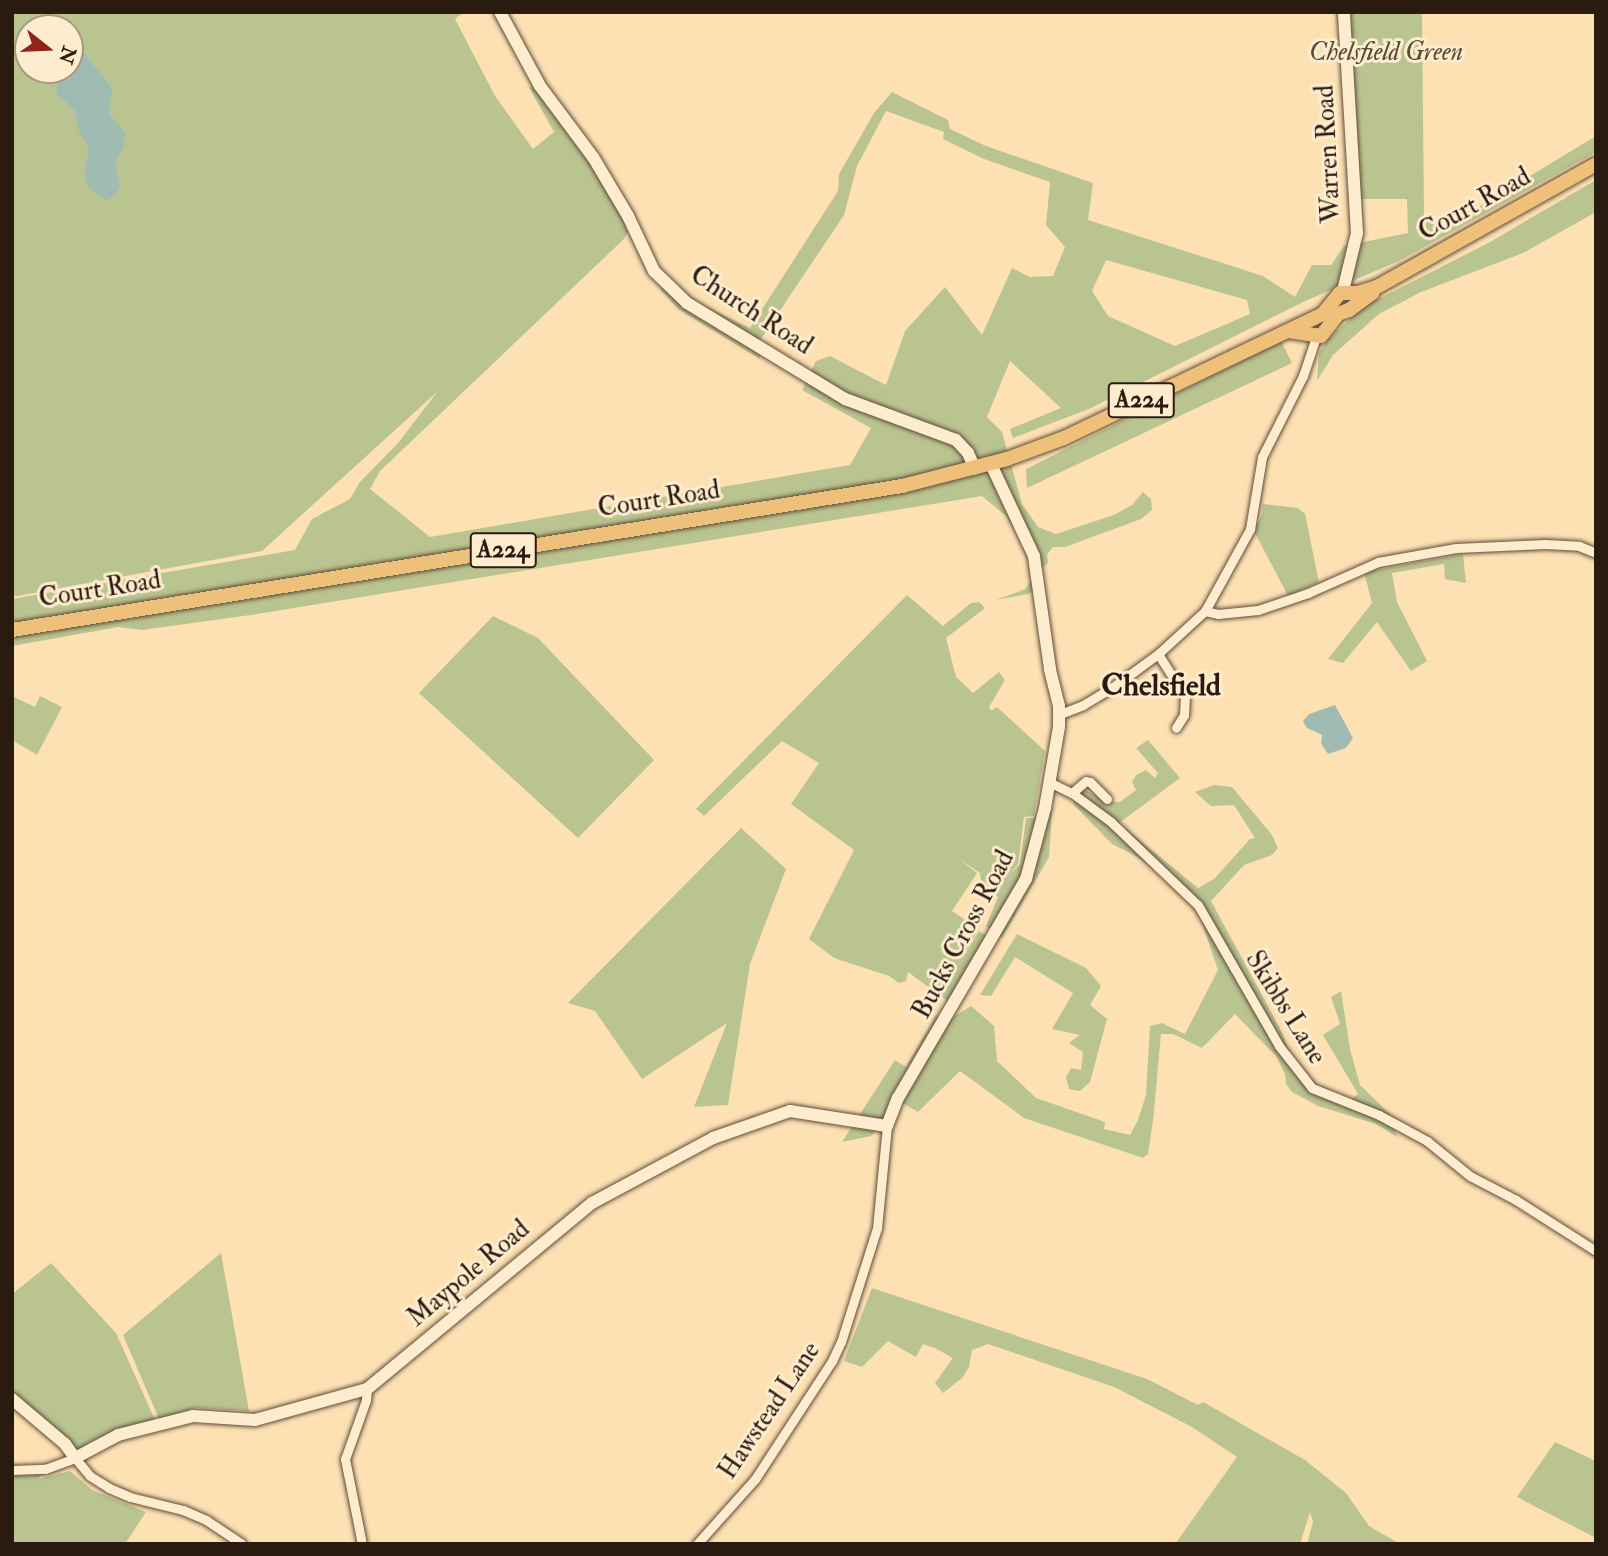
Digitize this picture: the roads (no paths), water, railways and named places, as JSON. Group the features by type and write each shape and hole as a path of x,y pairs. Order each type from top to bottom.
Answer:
{"main road":[{"name":"Court Road","path":"12,630 844,495 975,469 1064,438 1325,313 1345,300 1377,287 1596,164"},
{"name":"Court Road","path":"1318,334 1345,300"},
{"path":"1288,331 1318,334 1324,321 1313,318"}],"street":[{"name":"Church Road","path":"500,12 540,86 593,157 628,216 654,271 679,295 845,399 957,440 968,453 975,469"},
{"name":"Warren Road","path":"1344,12 1357,233 1345,300"},
{"path":"991,464 1034,556 1060,714 1100,696 1157,654 1205,611 1250,528 1262,457 1303,376 1318,334"},
{"path":"1205,611 1219,614 1258,610 1308,593 1378,562 1456,548 1545,544 1579,546 1596,553"},
{"path":"1157,654 1185,696 1185,715 1176,728"},
{"name":"Bucks Cross Road","path":"887,1126 904,1088 1026,878 1049,782 1060,714"},
{"path":"1072,793 1086,781 1107,799"},
{"name":"Skibbs Lane","path":"1049,782 1072,793 1111,822 1198,905 1279,1046 1312,1088 1379,1115 1427,1142 1470,1176 1516,1200 1596,1251"},
{"name":"Maypole Road","path":"75,1458 118,1435 193,1416 254,1420 367,1389 592,1203 713,1138 790,1111 887,1126"},
{"name":"Hawstead Lane","path":"697,1544 755,1479 832,1361 841,1342 877,1228 887,1126"},
{"path":"362,1544 345,1459 366,1400 367,1389"},
{"path":"12,1399 65,1444 90,1476 109,1488 130,1497 183,1510 226,1539 242,1544"},
{"path":"12,1470 45,1469 75,1458"}],"water":[{"path":"84,53 112,88 109,114 125,133 124,145 115,164 120,188 110,199 104,200 88,186 84,175 89,149 79,131 74,110 56,93 58,84 84,84"},
{"path":"1335,705 1353,738 1346,748 1328,754 1321,743 1322,735 1307,728 1303,721 1309,714"}],"district":[{"name":"Chelsfield","path":"1161,686"}],"park label":[{"name":"Chelsfield Green","path":"1386,53"}]}
